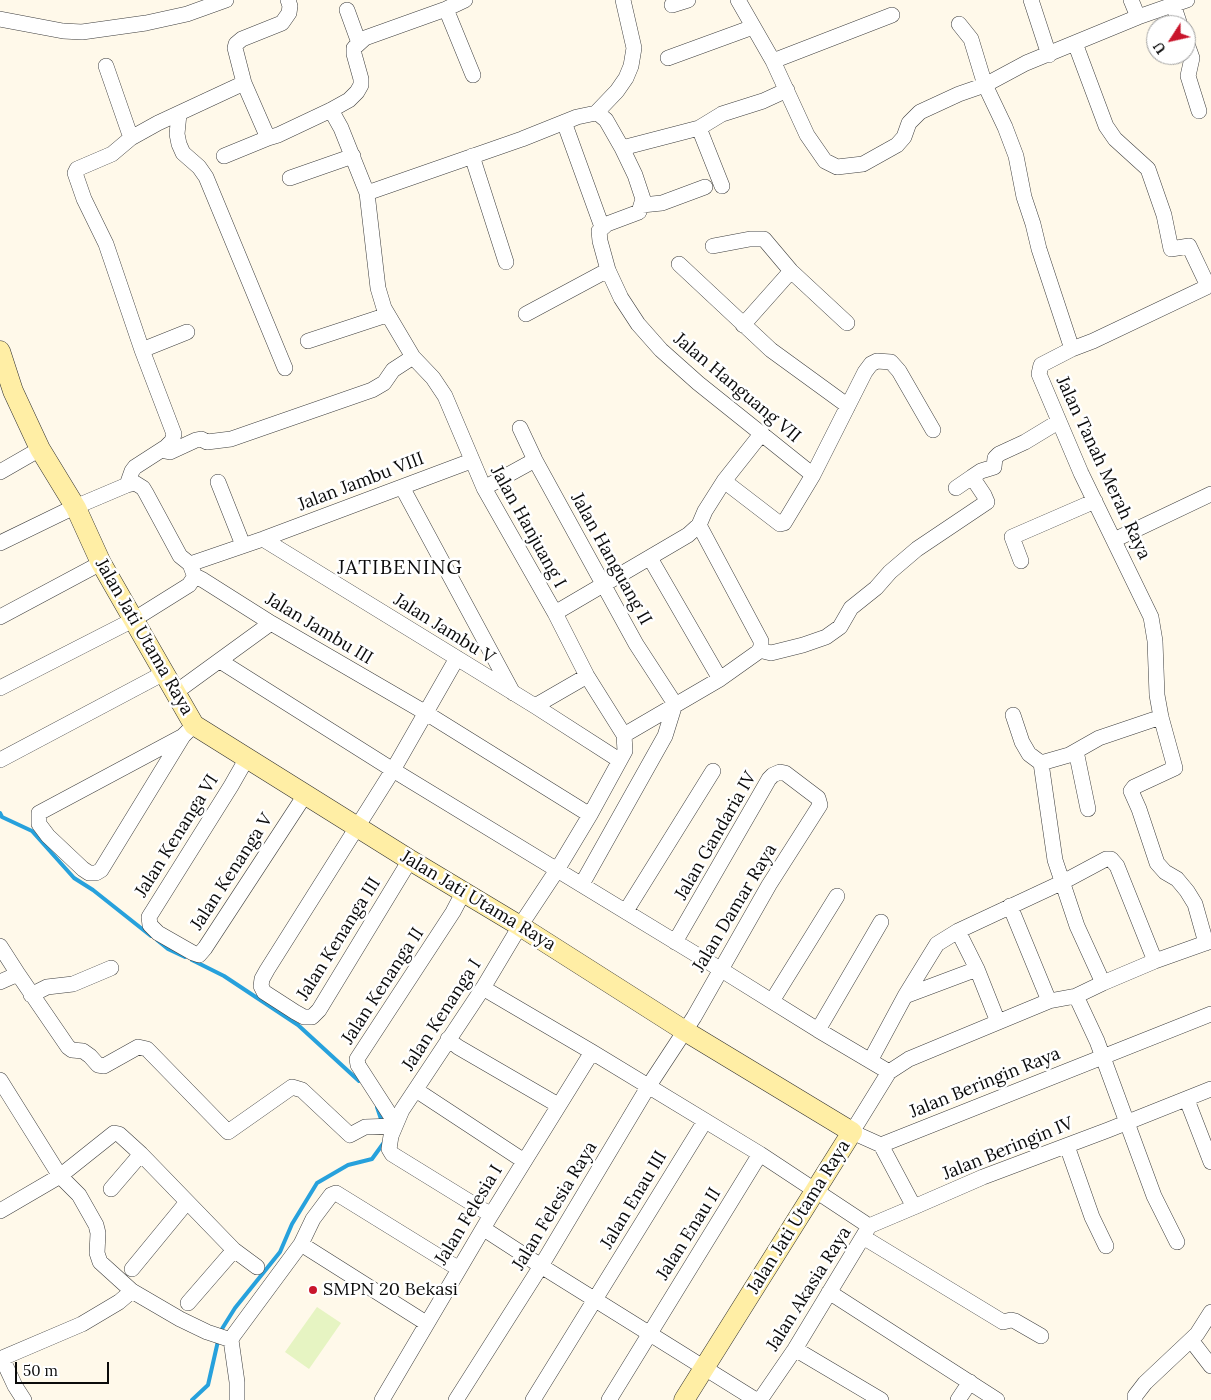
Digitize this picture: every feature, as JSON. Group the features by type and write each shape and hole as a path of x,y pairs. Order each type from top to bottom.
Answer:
{"street":[{"path":"0,19 63,31 82,32 146,23 186,7 226,0"},
{"path":"268,138 244,82 235,48 236,44 242,39 282,23 289,12 288,0"},
{"path":"224,156 278,135 331,110 358,92 362,79 354,48 359,42 372,35 446,9 465,0"},
{"path":"367,193 522,139 564,122 596,113 617,91 626,78 631,66 634,48 623,0"},
{"path":"672,5 688,0"},
{"path":"738,0 774,61 807,135 826,161 837,167 864,164 880,156 897,146 904,137 909,123 920,112 959,94 985,85 1026,63 1050,55 1138,17 1180,2 1180,15"},
{"path":"1031,0 1050,55"},
{"path":"1131,0 1138,17"},
{"path":"446,9 473,75"},
{"path":"347,10 359,42"},
{"path":"774,61 892,15"},
{"name":"Jalan Tanah Merah Raya","path":"959,24 971,40 985,85 1005,127 1016,156 1024,197 1033,224 1038,249 1072,349 1041,365 1039,374 1058,422 1151,617 1155,641 1157,695 1175,768 1134,787 1131,791 1157,863 1165,872 1177,879 1187,891 1195,904 1208,942"},
{"path":"668,58 754,27"},
{"path":"1072,349 1093,341 1209,285 1189,246 1171,249 1164,215 1148,169 1115,139 1106,126 1075,43"},
{"path":"1190,65 1188,76 1199,111"},
{"path":"106,66 131,138"},
{"path":"0,543 68,510 127,485 132,471 172,441 174,434 142,350 106,244 84,198 75,173 77,169 112,154 131,138 244,82"},
{"path":"622,148 699,128 722,114 763,101 787,90"},
{"name":"Jalan Hanjuang I","path":"331,110 341,128 367,193 378,288 387,315 413,358 433,378 445,396 484,488 587,676 624,735"},
{"path":"596,113 606,120 622,148 643,199 641,208"},
{"path":"179,114 177,134 179,144 183,153 199,167 206,177 285,368"},
{"name":"Jalan Hanguang VII","path":"564,122 602,227 599,231 600,241 608,270 621,298 638,324 661,350 698,383 813,475"},
{"path":"699,128 722,186"},
{"path":"290,178 353,156"},
{"path":"472,156 506,262"},
{"path":"602,227 641,208 705,187"},
{"path":"712,246 750,239 764,239 791,272 847,323"},
{"path":"679,264 742,325 771,350 848,406"},
{"path":"526,314 608,270"},
{"path":"742,325 791,272"},
{"path":"308,341 387,315"},
{"path":"142,350 187,332"},
{"name":"Jalan Jati Utama Raya","path":"0,351 6,393 76,508 101,563 176,692 189,731 247,758 463,893 520,926 685,1031 852,1132 706,1368 684,1400"},
{"path":"161,450 170,452 201,439 207,442 231,439 372,390 384,382 393,370 413,358"},
{"path":"724,481 780,524 784,523 813,475 865,372 871,364 877,361 891,362 899,371 933,430"},
{"path":"956,488 981,471 994,467 995,458 999,454 1025,442 1058,422"},
{"name":"Jalan Hanguang II","path":"520,428 535,460 636,644 675,704"},
{"path":"554,613 688,536 699,525 705,511 724,481 762,433"},
{"path":"0,472 40,450"},
{"path":"484,488 535,460"},
{"name":"Jalan Jambu VIII","path":"264,539 471,461"},
{"path":"760,649 771,653 802,645 826,637 840,627 851,608 876,588 890,572 917,549 987,502 972,477"},
{"path":"218,482 243,545"},
{"name":"Jalan Jambu III","path":"127,485 135,483 143,488 180,556 203,580 271,623 426,713 590,815"},
{"path":"402,487 514,694"},
{"path":"1114,540 1211,494"},
{"path":"1021,561 1012,537 1095,501"},
{"path":"619,760 625,751 624,735 720,679 760,649 761,641 699,525"},
{"path":"0,688 133,620 189,585 192,570 243,545 264,539"},
{"name":"Jalan Jambu V","path":"264,539 619,760"},
{"path":"650,558 720,679"},
{"path":"0,617 101,563"},
{"path":"176,692 271,623"},
{"path":"357,827 457,658"},
{"path":"220,661 392,770 889,1072"},
{"path":"0,760 164,673"},
{"path":"535,706 587,676"},
{"path":"582,884 665,736 675,704"},
{"path":"1013,715 1022,742 1030,754 1041,763 1054,860 1077,926 1103,982"},
{"path":"1041,763 1076,751 1100,738 1161,717"},
{"path":"189,731 101,870 96,873 90,873 82,869 38,824 39,813 189,731"},
{"path":"1076,751 1088,809"},
{"name":"Jalan Kenanga VI","path":"158,933 150,925 149,917 247,758"},
{"name":"Jalan Kenanga I","path":"390,1128 483,988 520,926 558,870 619,760"},
{"path":"626,911 713,771"},
{"name":"Jalan Gandaria IV","path":"675,942 773,775 780,772 784,773 818,798 820,805"},
{"name":"Jalan Kenanga V","path":"158,933 199,955 304,795"},
{"name":"Jalan Damar Raya","path":"685,1031 769,885 820,805"},
{"name":"Jalan Kenanga III","path":"357,827 262,979 261,986 264,992 295,1012 304,1017 312,1017 320,1010 410,860"},
{"path":"870,1061 905,996 937,944 958,931 1063,882 1106,859 1111,859 1114,862 1155,961"},
{"name":"Jalan Kenanga II","path":"390,1128 358,1065 357,1059 453,912 463,893"},
{"path":"772,1001 837,896"},
{"path":"1010,906 1049,1001"},
{"path":"818,1030 880,922"},
{"path":"958,931 977,969 998,1022"},
{"path":"914,1207 881,1145 852,1132 889,1072 909,1059 1049,1001 1076,996 1103,982 1208,942"},
{"path":"0,946 31,995 68,1047 72,1050 83,1051 98,1065 104,1066 134,1048 142,1047 147,1049 228,1132 292,1087 302,1090 350,1135 364,1127 390,1128 389,1149 392,1154 491,1215"},
{"path":"31,995 46,987 73,984 111,968"},
{"path":"905,996 977,969"},
{"path":"0,982 18,974"},
{"name":"Jalan Akasia Raya","path":"483,988 760,1154 815,1190 866,1232 795,1349 758,1400 541,1266 484,1228"},
{"path":"1076,996 1103,1057 1154,1196 1177,1242"},
{"name":"Jalan Beringin Raya","path":"881,1145 1211,1014"},
{"name":"Jalan Felesia Raya","path":"456,1400 541,1266 648,1087 685,1031"},
{"path":"448,1039 458,1047 558,1105"},
{"name":"Jalan Felesia I","path":"382,1400 491,1215 592,1052"},
{"path":"0,1080 60,1176 79,1195 96,1225 98,1233 97,1253 100,1262 132,1291 207,1332 227,1339"},
{"name":"Jalan Beringin IV","path":"866,1232 914,1207 983,1177 1187,1100 1211,1089"},
{"path":"416,1090 524,1161"},
{"path":"1187,1100 1211,1162"},
{"name":"Jalan Enau III","path":"533,1400 705,1121"},
{"path":"0,1211 60,1176 114,1133 120,1134 142,1154 234,1250 257,1267"},
{"path":"1067,1146 1092,1217 1106,1246"},
{"path":"111,1189 142,1154"},
{"name":"Jalan Enau II","path":"609,1400 760,1154"},
{"path":"227,1339 235,1332 301,1244 313,1219 328,1198 336,1193 459,1269"},
{"path":"132,1269 186,1202"},
{"path":"866,1232 991,1315 1003,1322 1015,1321 1041,1336"},
{"path":"301,1244 426,1323"},
{"path":"188,1303 234,1250"},
{"path":"24,1400 1,1359 82,1324 119,1302 132,1291"},
{"path":"829,1292 997,1400"},
{"path":"1135,1400 1135,1396 1145,1383 1197,1334 1211,1312"},
{"path":"227,1339 237,1382 237,1400"},
{"path":"1191,1340 1211,1366"},
{"path":"795,1349 881,1400"},
{"path":"958,1400 970,1382"}],"green space":[{"path":"317,1307 341,1323 309,1369 285,1352"}],"waterway":[{"path":"0,813 2,817 32,831 74,878 93,890 151,936"},
{"path":"157,940 168,949 185,957"},
{"path":"192,960 224,976 298,1025 359,1081"},
{"path":"377,1107 382,1122"},
{"path":"220,1332 235,1308 280,1252 292,1224 317,1183 348,1165 372,1159 385,1141"},
{"path":"192,1400 208,1385 218,1341"}],"place":[{"name":"SMPN 20 Bekasi","path":"313,1290"}],"district":[{"name":"JATIBENING","path":"400,568"}]}
